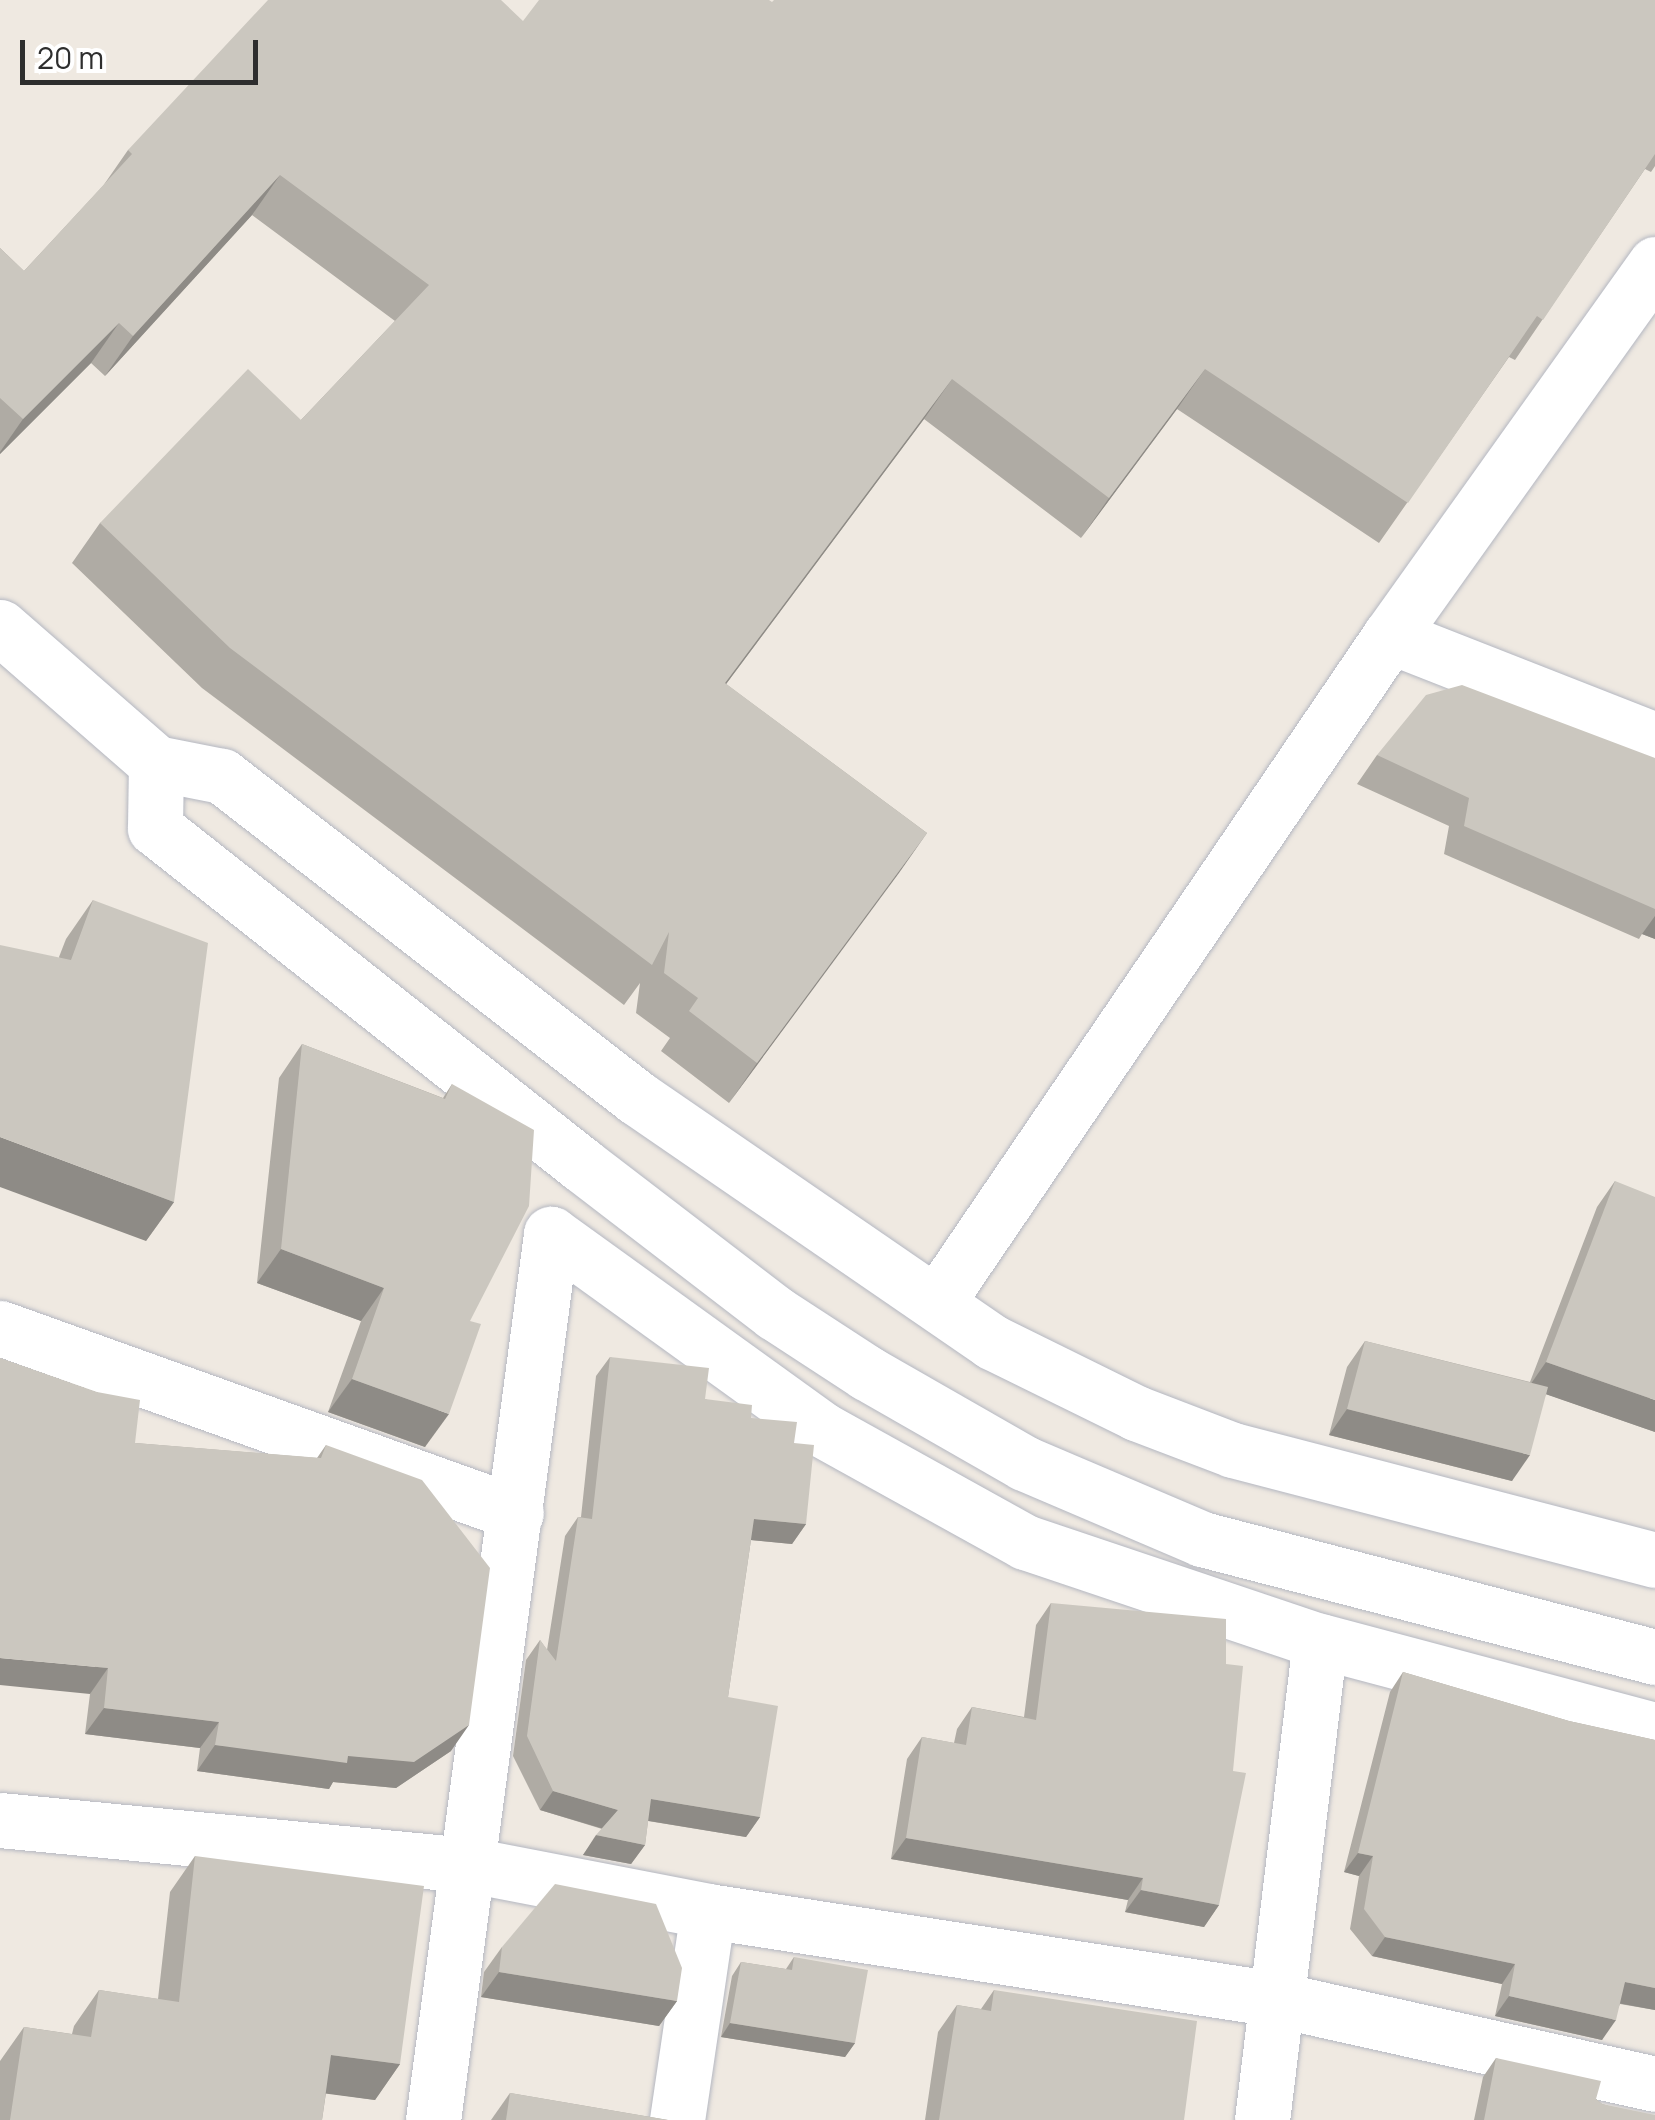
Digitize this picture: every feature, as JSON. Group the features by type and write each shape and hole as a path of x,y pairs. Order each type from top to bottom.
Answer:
{"street":[{"path":"937,1302 1390,636 1655,264"},
{"path":"0,627 156,763 222,776 637,1098 937,1302 1062,1380 1233,1450 1655,1560"},
{"path":"1390,636 1655,740"},
{"path":"156,763 155,828 582,1166 775,1313 867,1373 1024,1464 1202,1538 1655,1657"},
{"path":"434,2120 552,1234 821,1429 1025,1542 1320,1641 1655,1730"},
{"path":"0,1328 516,1514"},
{"path":"1262,2120 1320,1641"},
{"path":"0,1820 470,1865 708,1910 1276,1999 1655,2084"},
{"path":"677,2120 708,1910"}],"building":[{"path":"268,0 501,0 523,21 539,0 1655,0 1655,154 1543,320 1537,316 1408,503 1205,369 1109,498 952,379 725,683 927,833 757,1063 689,1011 698,998 664,973 669,932 652,965 230,648 100,523 248,369 301,420 429,285 280,175 133,336 119,323 23,419 0,398 0,248 24,271 132,154 128,150"},
{"path":"1462,685 1655,758 1655,909 1464,826 1469,798 1377,755 1426,695"},
{"path":"93,900 208,943 174,1202 0,1137 0,945 71,960"},
{"path":"302,1044 445,1099 452,1084 534,1130 529,1206 470,1321 481,1324 449,1414 352,1379 384,1288 281,1249"},
{"path":"1615,1181 1655,1197 1655,1400 1546,1362"},
{"path":"1365,1341 1548,1387 1530,1455 1347,1409"},
{"path":"610,1357 709,1368 705,1399 752,1405 751,1418 797,1422 794,1443 814,1445 806,1524 754,1519 728,1697 778,1706 760,1817 651,1799 645,1845 596,1835 618,1810 553,1791 527,1736 540,1640 556,1661 578,1517 592,1519"},
{"path":"0,1358 97,1392 140,1400 135,1443 321,1458 326,1445 422,1480 490,1568 469,1725 414,1762 348,1756 347,1763 215,1745 219,1722 104,1708 108,1668 0,1658"},
{"path":"1051,1603 1226,1619 1226,1664 1243,1666 1233,1771 1246,1773 1219,1905 1141,1890 1143,1878 906,1838 922,1737 966,1745 972,1707 1036,1720"},
{"path":"1403,1672 1569,1721 1655,1740 1655,1988 1625,1982 1616,2020 1509,1996 1515,1964 1385,1937 1364,1909 1373,1856 1358,1853"},
{"path":"195,1856 424,1886 400,2064 331,2055 322,2120 10,2120 24,2027 91,2037 99,1990 179,2002"},
{"path":"555,1884 656,1904 682,1968 677,2001 499,1972 502,1947"},
{"path":"794,1957 868,1970 855,2043 730,2023 741,1962 792,1970"},
{"path":"994,1990 1197,2021 1184,2120 939,2120 957,2005 991,2011"},
{"path":"1496,2058 1601,2081 1596,2099 1602,2104 1655,2115 1655,2120 1484,2120"},
{"path":"510,2093 668,2120 506,2120"}]}
